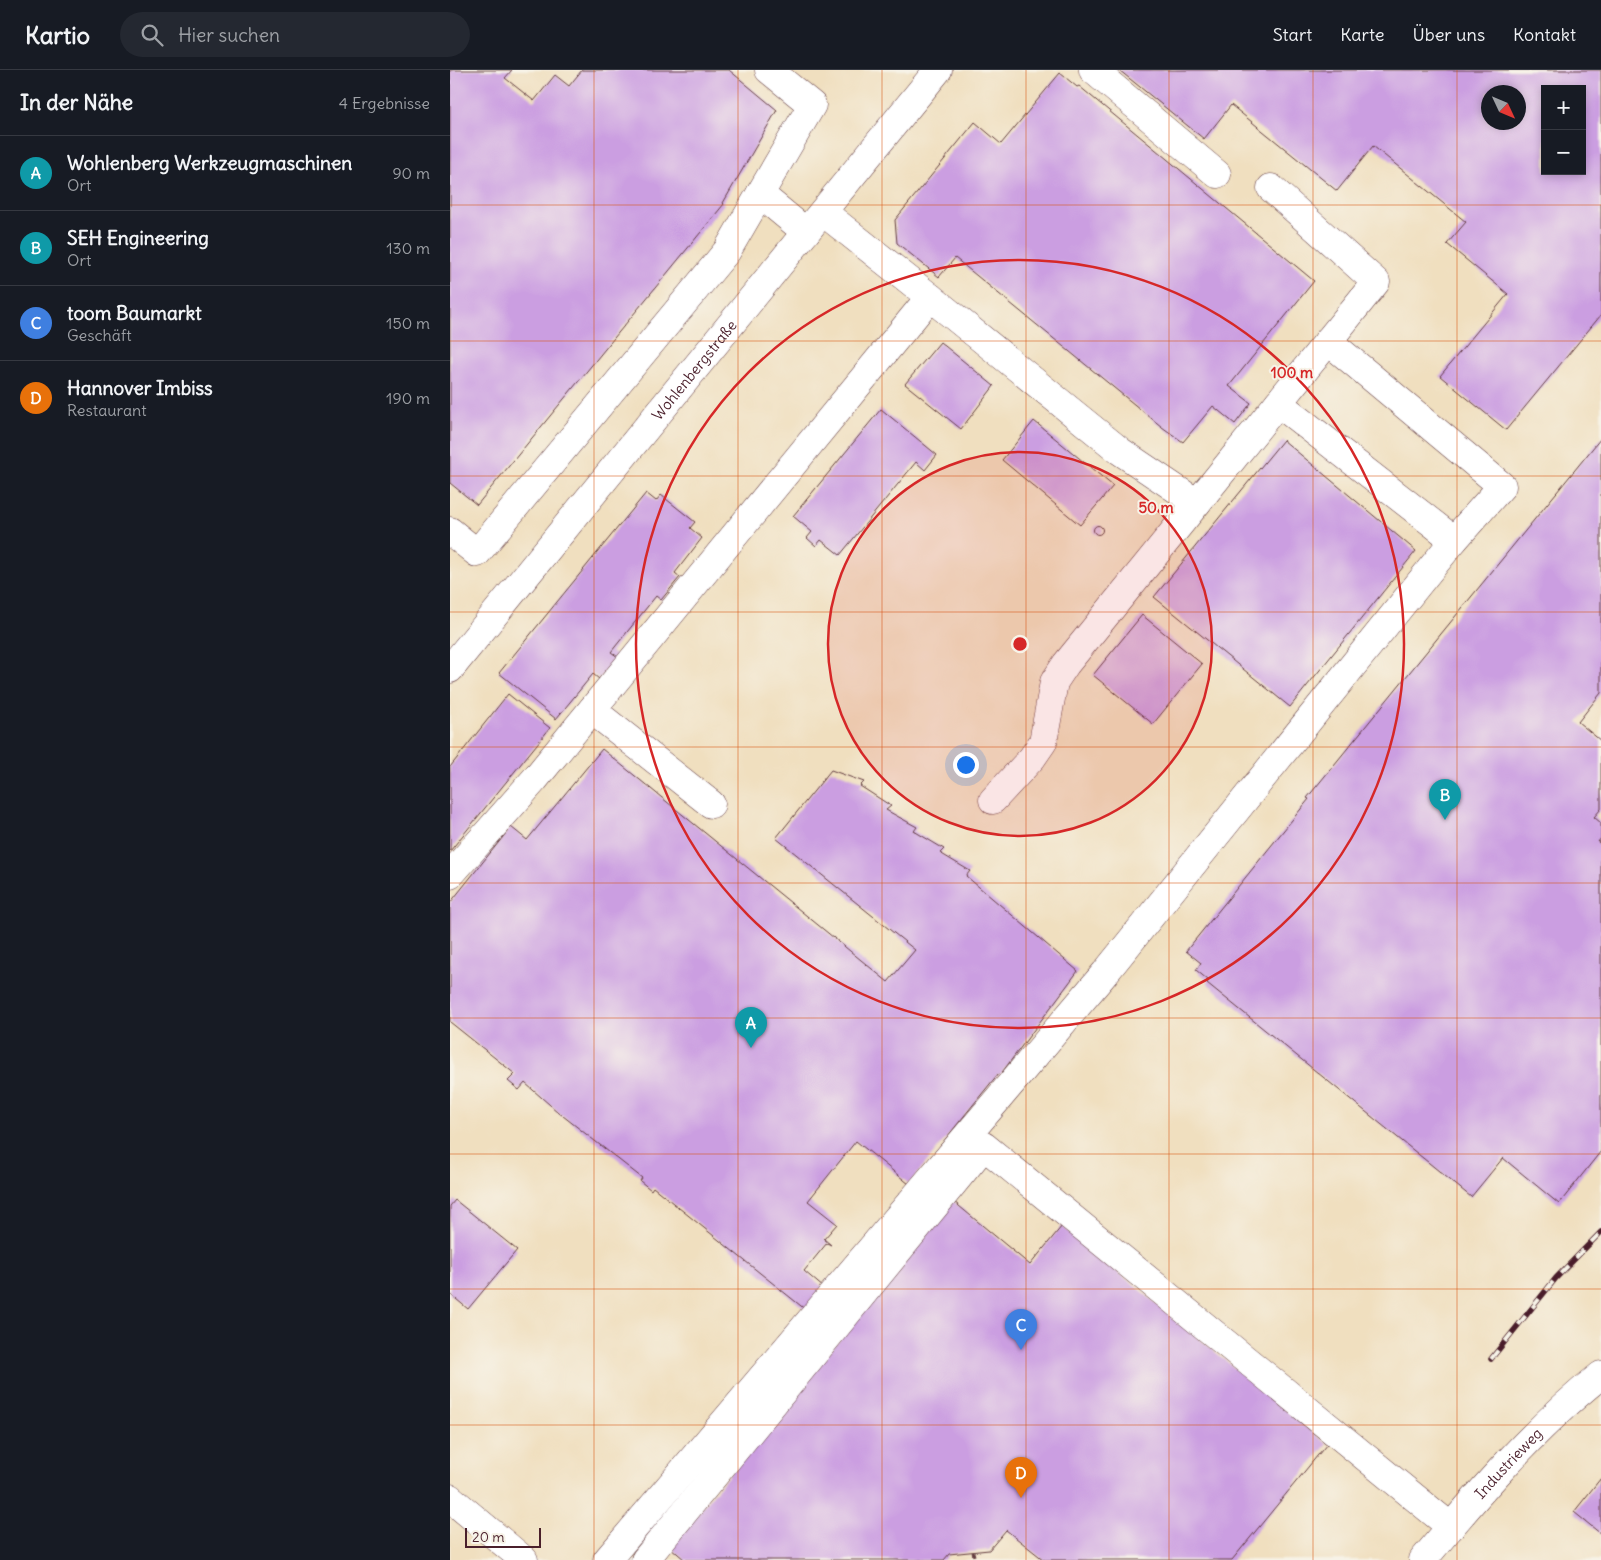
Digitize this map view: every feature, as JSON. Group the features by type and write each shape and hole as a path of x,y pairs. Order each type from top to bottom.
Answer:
{"street":[{"path":"450,531 477,553 727,250 812,105 769,70"},
{"name":"Wohlenbergstraße","path":"450,669 938,70"},
{"path":"1093,70 1217,174"},
{"path":"994,800 1032,758 1043,742 1054,682 1066,664 1376,282 1271,188"},
{"path":"760,194 815,222 930,297 1120,452 1196,503"},
{"path":"450,875 535,780 930,297"},
{"path":"608,1560 1105,973 1454,540 1502,486 1328,340"},
{"path":"1278,403 1454,540"},
{"path":"592,710 711,804"},
{"path":"645,1560 984,1146 1450,1527"},
{"name":"Industrieweg","path":"1423,1560 1450,1527 1510,1461 1583,1390 1601,1376"},
{"path":"450,1498 524,1560"}],"path":[{"path":"973,1552 975,1560"}],"building":[{"path":"450,70 512,70 505,78 534,101 555,75 569,86 582,70 729,70 777,110 724,204 477,505 450,483"},
{"path":"1119,70 1601,70 1601,315 1506,430 1440,376 1508,294 1447,244 1466,222 1373,146 1337,191 1231,105 1204,139"},
{"path":"1060,73 1077,87 1079,86 1314,281 1229,386 1251,403 1235,424 1213,406 1183,442 1162,427 955,258 939,277 897,243 895,220 975,122 1001,144"},
{"path":"940,342 994,386 961,429 905,384"},
{"path":"881,409 937,455 925,470 916,462 840,555 821,540 816,546 807,538 812,532 793,516"},
{"path":"1034,421 1113,486 1080,525 1002,460"},
{"path":"1601,438 1601,693 1578,722 1601,741 1601,809 1594,817 1601,823 1601,838 1598,842 1601,845 1601,1151 1559,1204 1503,1158 1471,1197 1207,983 1208,980 1196,970 1201,963 1186,951 1309,799 1307,798"},
{"path":"1283,440 1416,551 1290,707 1154,597"},
{"path":"646,493 656,501 661,495 695,522 690,528 702,538 675,573 680,577 661,600 656,596 611,652 618,657 599,679 593,674 556,719 499,673"},
{"path":"1098,526 1102,530 1098,534 1094,530"},
{"path":"1142,615 1202,664 1153,724 1093,675"},
{"path":"508,694 550,728 450,851 450,767"},
{"path":"602,749 888,982 915,950 776,838 831,770 864,782 860,786 891,806 886,810 917,827 914,831 944,849 940,853 970,871 966,876 1078,971 1000,1075 998,1074 909,1184 856,1141 808,1201 837,1224 824,1239 831,1245 827,1243 804,1271 824,1288 806,1310 653,1187 651,1190 640,1181 642,1178 558,1112 525,1083 519,1090 508,1081 515,1074 450,1022 450,903 511,827 527,840"},
{"path":"455,1200 517,1250 468,1309 450,1294 450,1206"},
{"path":"953,1201 1030,1265 1062,1226 1327,1444 1232,1560 1044,1560 1006,1530 989,1550 949,1554 944,1560 685,1560 670,1547"},
{"path":"1601,1478 1601,1534 1574,1512"}],"railway":[{"path":"1491,1359 1556,1278 1601,1232"}],"place":[{"name":"SEH Engineering","path":"1445,820"},
{"name":"Wohlenberg Werkzeugmaschinen","path":"751,1048"},
{"name":"toom Baumarkt","path":"1021,1350"},
{"name":"Hannover Imbiss","path":"1021,1498"}]}
